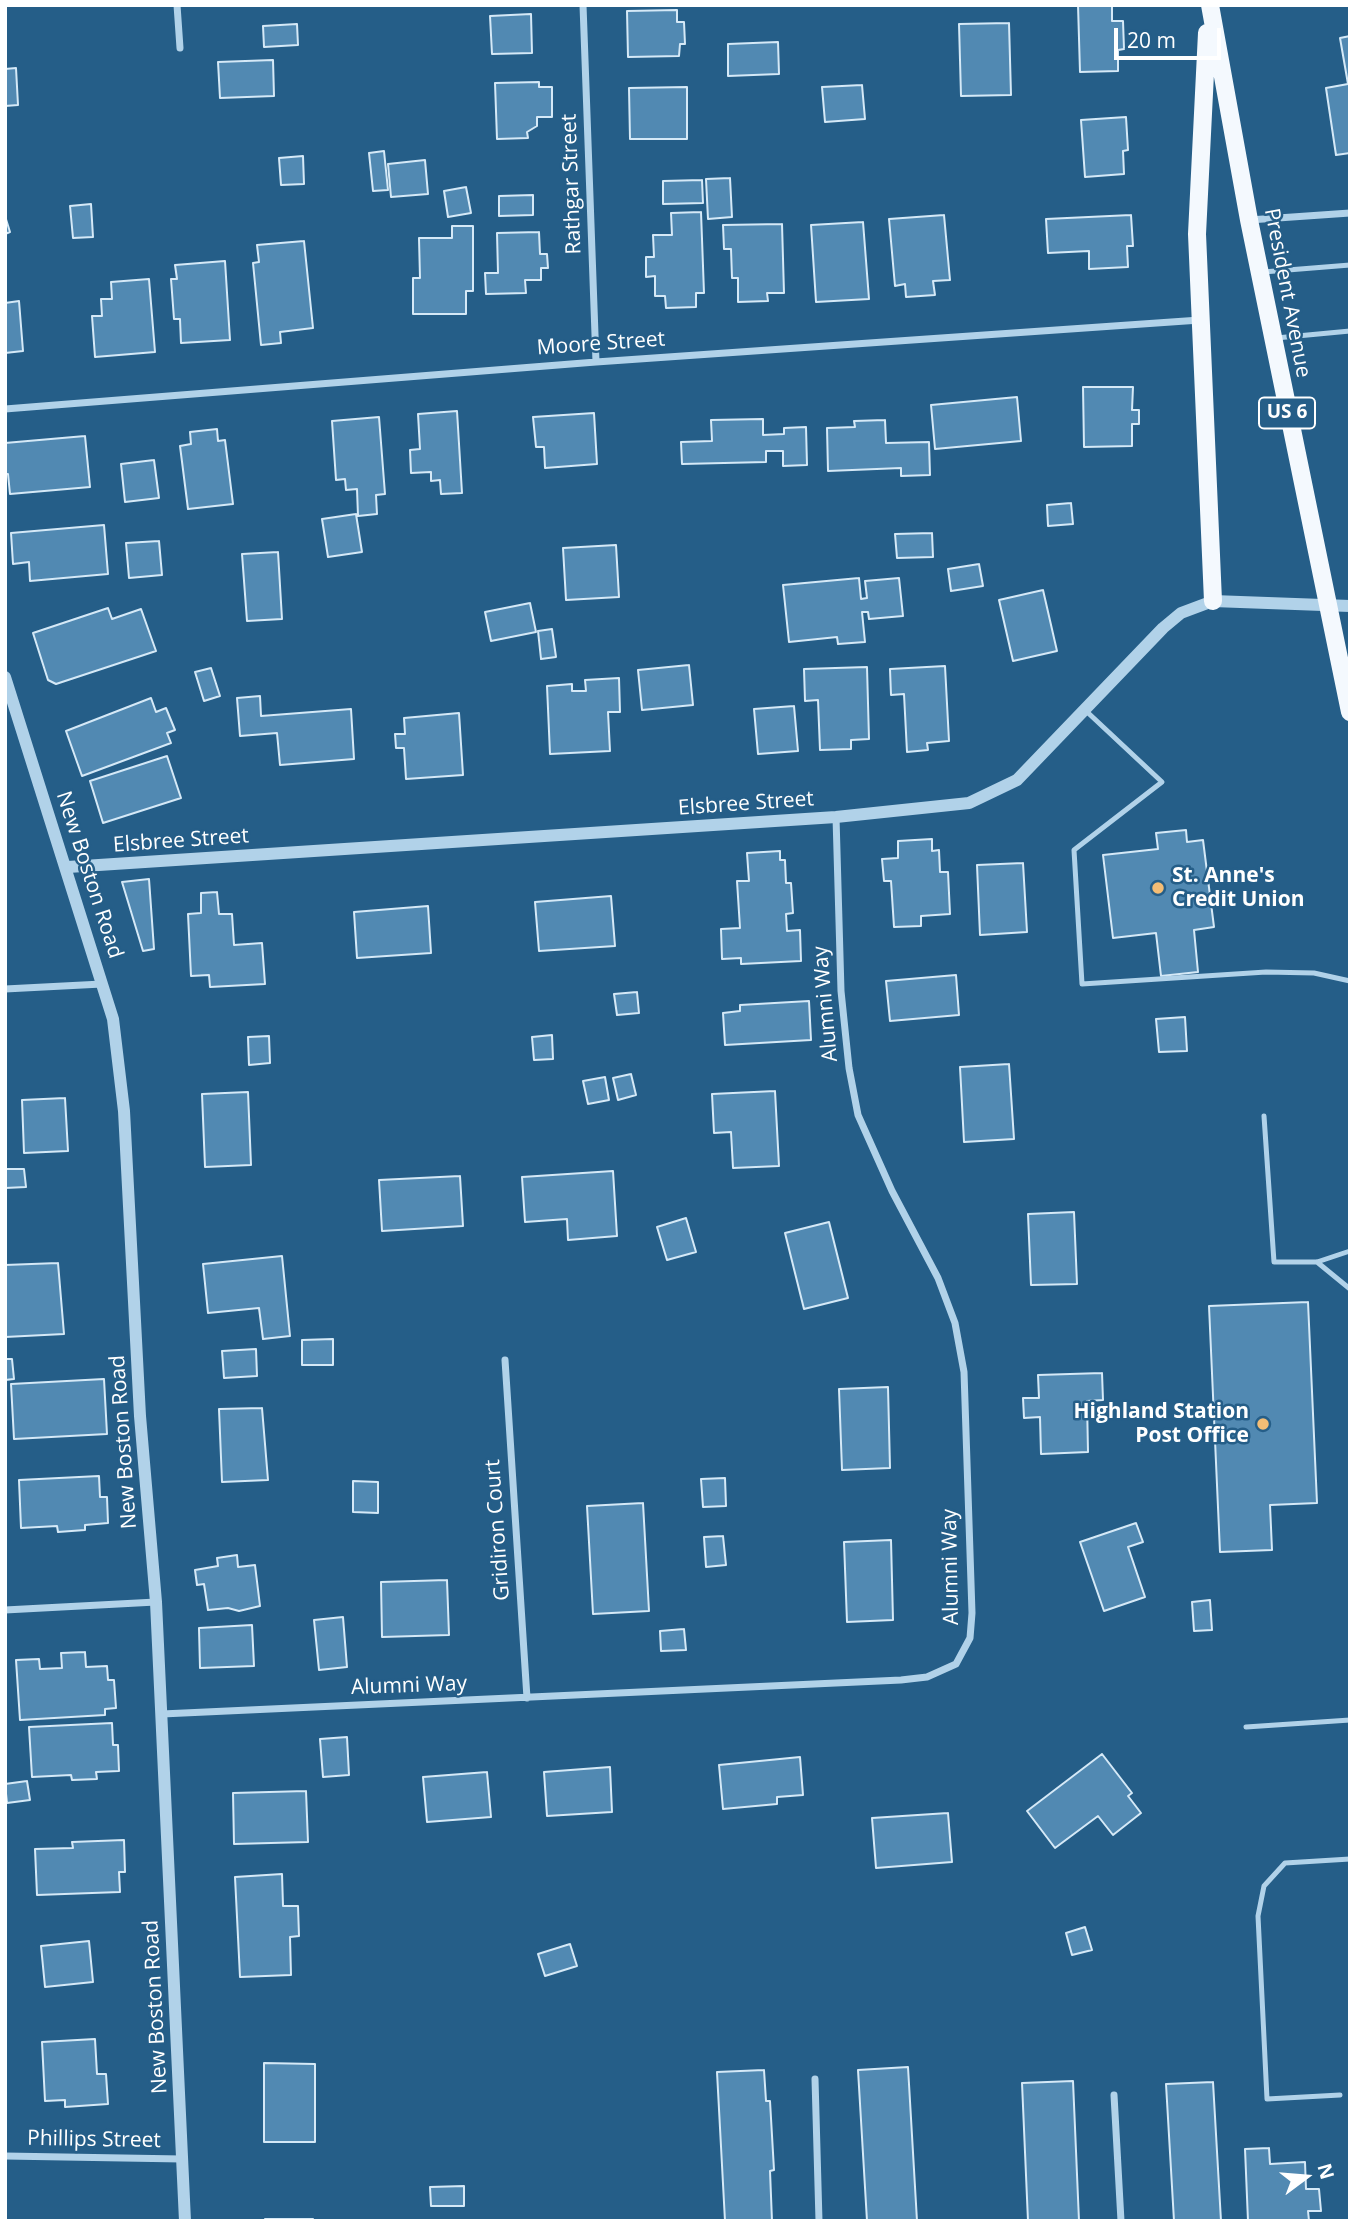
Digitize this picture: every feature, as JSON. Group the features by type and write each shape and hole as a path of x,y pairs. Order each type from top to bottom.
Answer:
{"main road":[{"name":"President Avenue","path":"1209,5 1272,339 1350,712"},
{"path":"1209,5 1197,234 1213,601"}],"street":[{"path":"177,5 180,48"},
{"name":"Rathgar Street","path":"583,5 596,362"},
{"path":"1249,220 1350,213"},
{"name":"Moore Street","path":"5,409 596,362 1200,320"},
{"name":"Elsbree Street","path":"68,867 946,808 985,798 1017,780 1163,628 1181,613 1213,601 1350,606"},
{"name":"New Boston Road","path":"5,677 68,867 113,1019 124,1111 140,1416 156,1602 185,2221"},
{"name":"Alumni Way","path":"162,1714 527,1699 927,1676 956,1664 970,1638 972,1613 964,1372 955,1323 938,1278 892,1191 858,1115 849,1068 841,991 836,817"},
{"path":"5,989 103,984"},
{"name":"Gridiron Court","path":"505,1360 527,1699"},
{"path":"5,1610 156,1602"},
{"path":"815,2079 819,2221"},
{"path":"1114,2095 1121,2221"},
{"name":"Phillips Street","path":"5,2156 182,2159"}],"lane":[{"path":"1259,272 1350,265"},
{"path":"1272,339 1350,331"},
{"path":"1084,709 1162,782 1074,850 1082,984 1266,972 1314,973 1350,981"},
{"path":"1264,1116 1273,1262 1317,1262 1350,1251"},
{"path":"1317,1262 1350,1289"},
{"path":"1246,1727 1350,1720"},
{"path":"1340,2095 1267,2099 1258,1916 1264,1886 1272,1873 1285,1863 1350,1859"}],"building":[{"path":"1078,5 1112,5 1112,21 1123,21 1124,49 1118,50 1118,71 1080,72"},
{"path":"677,10 677,22 684,22 685,44 680,44 679,56 628,57 627,11"},
{"path":"531,14 532,53 492,54 490,16"},
{"path":"1009,23 1011,95 961,96 959,24"},
{"path":"297,24 298,45 264,47 263,26"},
{"path":"1350,36 1350,153 1336,155 1326,88 1348,84 1340,38"},
{"path":"778,42 779,74 728,76 728,44"},
{"path":"273,60 274,96 220,98 218,62"},
{"path":"16,68 18,105 5,106 5,69"},
{"path":"539,82 539,87 552,87 552,117 537,117 537,126 527,132 528,138 497,139 495,83"},
{"path":"862,85 865,119 825,122 822,87"},
{"path":"687,87 687,139 630,139 629,88"},
{"path":"1126,117 1128,150 1123,151 1124,174 1085,177 1081,120"},
{"path":"384,151 388,190 373,191 369,153"},
{"path":"303,156 304,184 281,185 279,158"},
{"path":"425,160 428,194 391,197 388,164"},
{"path":"730,178 732,217 708,219 706,179"},
{"path":"702,180 703,203 663,204 663,181"},
{"path":"466,187 471,213 448,217 444,191"},
{"path":"533,195 533,215 499,216 499,196"},
{"path":"91,204 93,237 73,238 70,206"},
{"path":"701,212 704,293 696,293 696,307 666,308 665,296 655,296 655,276 646,277 646,257 654,257 653,235 672,235 671,213"},
{"path":"944,215 950,280 933,281 935,295 906,297 905,284 895,286 889,219"},
{"path":"1131,215 1133,246 1127,246 1128,267 1089,269 1089,251 1048,253 1046,219"},
{"path":"5,216 10,232 5,234"},
{"path":"863,222 869,299 816,302 811,225"},
{"path":"782,224 784,293 767,293 768,301 738,302 738,278 732,278 731,249 724,249 723,225"},
{"path":"452,226 473,226 473,291 466,291 466,314 413,314 413,278 420,278 419,238 452,238"},
{"path":"539,232 540,254 547,254 548,268 541,268 541,280 525,280 526,293 486,294 485,273 498,273 497,233"},
{"path":"304,241 313,328 280,332 281,343 261,345 253,263 259,262 257,245"},
{"path":"225,261 230,340 181,343 180,319 174,319 171,279 177,279 175,265"},
{"path":"149,279 155,352 95,357 92,316 102,316 101,299 112,299 111,282"},
{"path":"19,301 23,351 5,353 5,303"},
{"path":"1083,387 1133,387 1132,410 1139,410 1139,424 1132,424 1132,446 1084,447"},
{"path":"1017,397 1021,441 935,449 931,405"},
{"path":"457,411 462,493 441,494 440,480 431,481 431,472 411,473 410,450 420,449 418,414"},
{"path":"594,413 597,464 545,468 544,447 536,447 533,417"},
{"path":"379,417 385,494 376,495 377,514 358,516 357,489 346,490 345,479 336,480 332,421"},
{"path":"763,419 763,435 784,434 784,428 806,427 807,465 783,466 783,451 766,451 766,462 682,464 681,442 712,441 711,420"},
{"path":"885,420 886,443 929,442 930,475 901,476 901,468 828,471 827,428 855,427 854,421"},
{"path":"217,429 218,441 225,440 233,504 188,509 180,446 191,444 190,432"},
{"path":"85,436 90,487 10,494 8,474 5,474 5,443"},
{"path":"154,460 159,498 125,502 121,464"},
{"path":"1071,503 1073,524 1048,526 1047,505"},
{"path":"356,514 362,552 328,557 322,519"},
{"path":"104,525 108,574 30,581 29,562 13,564 11,533"},
{"path":"932,533 933,557 897,558 895,534"},
{"path":"159,541 162,575 129,578 126,543"},
{"path":"616,545 619,597 566,600 563,548"},
{"path":"278,552 282,619 247,621 242,554"},
{"path":"979,564 983,586 951,591 948,569"},
{"path":"859,578 861,599 867,598 865,581 899,578 903,616 869,619 868,612 862,612 865,642 838,644 837,637 789,642 783,585"},
{"path":"1043,590 1057,651 1013,661 999,600"},
{"path":"530,603 536,632 491,641 485,612"},
{"path":"108,608 112,619 141,609 156,651 56,684 48,680 33,633"},
{"path":"552,629 556,657 541,659 538,631"},
{"path":"689,665 693,705 642,710 638,670"},
{"path":"945,666 949,741 927,743 928,750 907,752 904,694 891,695 890,669"},
{"path":"867,667 869,739 851,740 851,749 820,750 818,700 805,701 804,669"},
{"path":"211,668 220,696 204,701 195,672"},
{"path":"619,678 620,712 608,712 610,751 550,754 547,686 572,684 572,691 586,691 585,680"},
{"path":"260,696 261,716 351,709 354,759 280,765 277,733 240,736 237,698"},
{"path":"151,698 156,712 166,708 175,730 167,733 171,743 82,776 66,731"},
{"path":"794,706 798,751 758,754 754,709"},
{"path":"459,713 463,775 406,779 404,748 396,748 395,734 405,734 404,718"},
{"path":"167,756 181,798 103,823 90,781"},
{"path":"1186,830 1187,842 1203,840 1214,927 1194,930 1198,972 1161,976 1156,933 1113,938 1103,855 1158,849 1156,833"},
{"path":"932,839 932,851 939,850 940,872 948,872 950,914 921,916 921,926 894,927 891,881 884,881 882,859 898,858 898,841"},
{"path":"780,851 780,860 785,860 786,883 791,883 793,913 786,914 787,931 800,930 801,961 741,964 741,958 722,959 721,929 740,928 737,881 749,881 747,853"},
{"path":"1023,863 1027,932 980,935 977,865"},
{"path":"149,879 154,949 143,951 122,882"},
{"path":"217,892 219,914 232,914 234,945 262,943 265,984 210,987 209,975 191,976 188,914 201,913 201,893"},
{"path":"611,896 615,946 539,951 535,902"},
{"path":"428,906 431,953 357,958 354,912"},
{"path":"956,975 959,1015 890,1021 886,981"},
{"path":"637,992 639,1013 617,1015 614,994"},
{"path":"809,1001 811,1040 725,1045 723,1013 740,1011 740,1005"},
{"path":"1185,1017 1187,1051 1159,1052 1156,1019"},
{"path":"552,1035 553,1059 534,1060 532,1037"},
{"path":"269,1036 270,1063 249,1065 248,1037"},
{"path":"1009,1064 1014,1139 964,1142 960,1067"},
{"path":"631,1074 636,1095 618,1100 613,1078"},
{"path":"605,1077 609,1100 588,1104 583,1081"},
{"path":"775,1091 779,1166 733,1168 731,1132 714,1133 712,1094"},
{"path":"248,1092 251,1165 205,1167 202,1094"},
{"path":"65,1098 68,1151 24,1153 22,1100"},
{"path":"5,1169 24,1169 26,1187 5,1188"},
{"path":"613,1171 617,1236 568,1240 567,1219 525,1222 522,1177"},
{"path":"460,1176 463,1226 382,1231 379,1180"},
{"path":"1074,1212 1077,1284 1031,1285 1028,1214"},
{"path":"686,1218 696,1252 667,1260 657,1227"},
{"path":"829,1222 848,1298 804,1309 785,1233"},
{"path":"282,1256 290,1336 263,1339 259,1308 208,1313 203,1264"},
{"path":"58,1263 64,1334 5,1337 5,1265"},
{"path":"1308,1302 1317,1503 1270,1505 1272,1550 1220,1552 1209,1306"},
{"path":"333,1339 333,1365 302,1365 302,1340"},
{"path":"256,1349 257,1376 224,1378 222,1351"},
{"path":"5,1359 12,1359 14,1379 5,1380"},
{"path":"1102,1373 1103,1400 1087,1401 1088,1452 1041,1454 1040,1417 1024,1418 1023,1398 1039,1398 1038,1375"},
{"path":"104,1379 107,1434 14,1439 11,1384"},
{"path":"888,1387 890,1468 842,1470 839,1389"},
{"path":"262,1408 268,1480 222,1482 219,1409"},
{"path":"99,1476 100,1497 107,1497 108,1523 85,1525 85,1530 58,1532 57,1526 21,1528 19,1480"},
{"path":"725,1478 726,1506 703,1507 701,1479"},
{"path":"353,1481 378,1482 378,1513 353,1512"},
{"path":"643,1503 649,1611 593,1614 587,1506"},
{"path":"1136,1523 1143,1542 1128,1547 1145,1597 1104,1611 1080,1542"},
{"path":"723,1536 726,1565 706,1567 704,1537"},
{"path":"891,1540 893,1620 847,1622 844,1542"},
{"path":"237,1555 238,1567 255,1565 260,1606 239,1611 228,1608 208,1610 204,1584 197,1585 195,1570 218,1566 217,1558"},
{"path":"447,1580 449,1635 382,1637 381,1582"},
{"path":"1210,1600 1212,1630 1194,1631 1192,1602"},
{"path":"343,1617 347,1667 319,1670 314,1620"},
{"path":"252,1625 254,1666 200,1668 199,1628"},
{"path":"684,1629 686,1650 661,1651 660,1631"},
{"path":"85,1652 86,1667 107,1666 108,1680 114,1680 116,1708 105,1709 105,1715 20,1720 16,1660 39,1659 40,1669 62,1668 61,1653"},
{"path":"112,1723 113,1745 118,1745 119,1771 96,1772 97,1779 72,1780 71,1775 32,1777 29,1727"},
{"path":"347,1737 349,1775 323,1777 320,1739"},
{"path":"1102,1754 1132,1793 1128,1796 1141,1813 1113,1835 1098,1816 1055,1848 1027,1811"},
{"path":"800,1757 803,1795 777,1797 777,1804 723,1809 719,1765"},
{"path":"610,1767 612,1812 547,1816 544,1772"},
{"path":"487,1772 491,1817 427,1822 423,1777"},
{"path":"27,1781 30,1800 7,1803 5,1784"},
{"path":"306,1791 308,1842 234,1844 233,1793"},
{"path":"948,1813 952,1862 876,1868 872,1818"},
{"path":"124,1840 125,1872 119,1872 120,1892 37,1895 35,1849 73,1848 72,1842"},
{"path":"282,1874 283,1906 298,1906 299,1936 290,1937 291,1975 240,1977 235,1877"},
{"path":"1085,1927 1092,1950 1072,1955 1066,1933"},
{"path":"89,1941 93,1982 45,1987 41,1946"},
{"path":"570,1944 577,1966 545,1976 538,1954"},
{"path":"95,2039 97,2074 106,2074 108,2104 65,2107 65,2100 45,2101 42,2042"},
{"path":"264,2063 315,2064 315,2142 264,2142"},
{"path":"908,2067 917,2221 867,2221 858,2070"},
{"path":"764,2070 766,2101 770,2101 774,2170 770,2171 772,2221 725,2221 717,2072"},
{"path":"1073,2081 1079,2221 1028,2221 1022,2083"},
{"path":"1213,2082 1221,2221 1174,2221 1166,2084"},
{"path":"1269,2148 1270,2164 1305,2162 1306,2189 1319,2189 1321,2211 1308,2211 1309,2221 1248,2221 1245,2149"},
{"path":"464,2186 464,2206 431,2206 430,2187"},
{"path":"313,2219 313,2221 265,2221"}],"place":[{"name":"St. Anne's Credit Union","path":"1158,888"},
{"name":"Highland Station Post Office","path":"1263,1424"}]}
